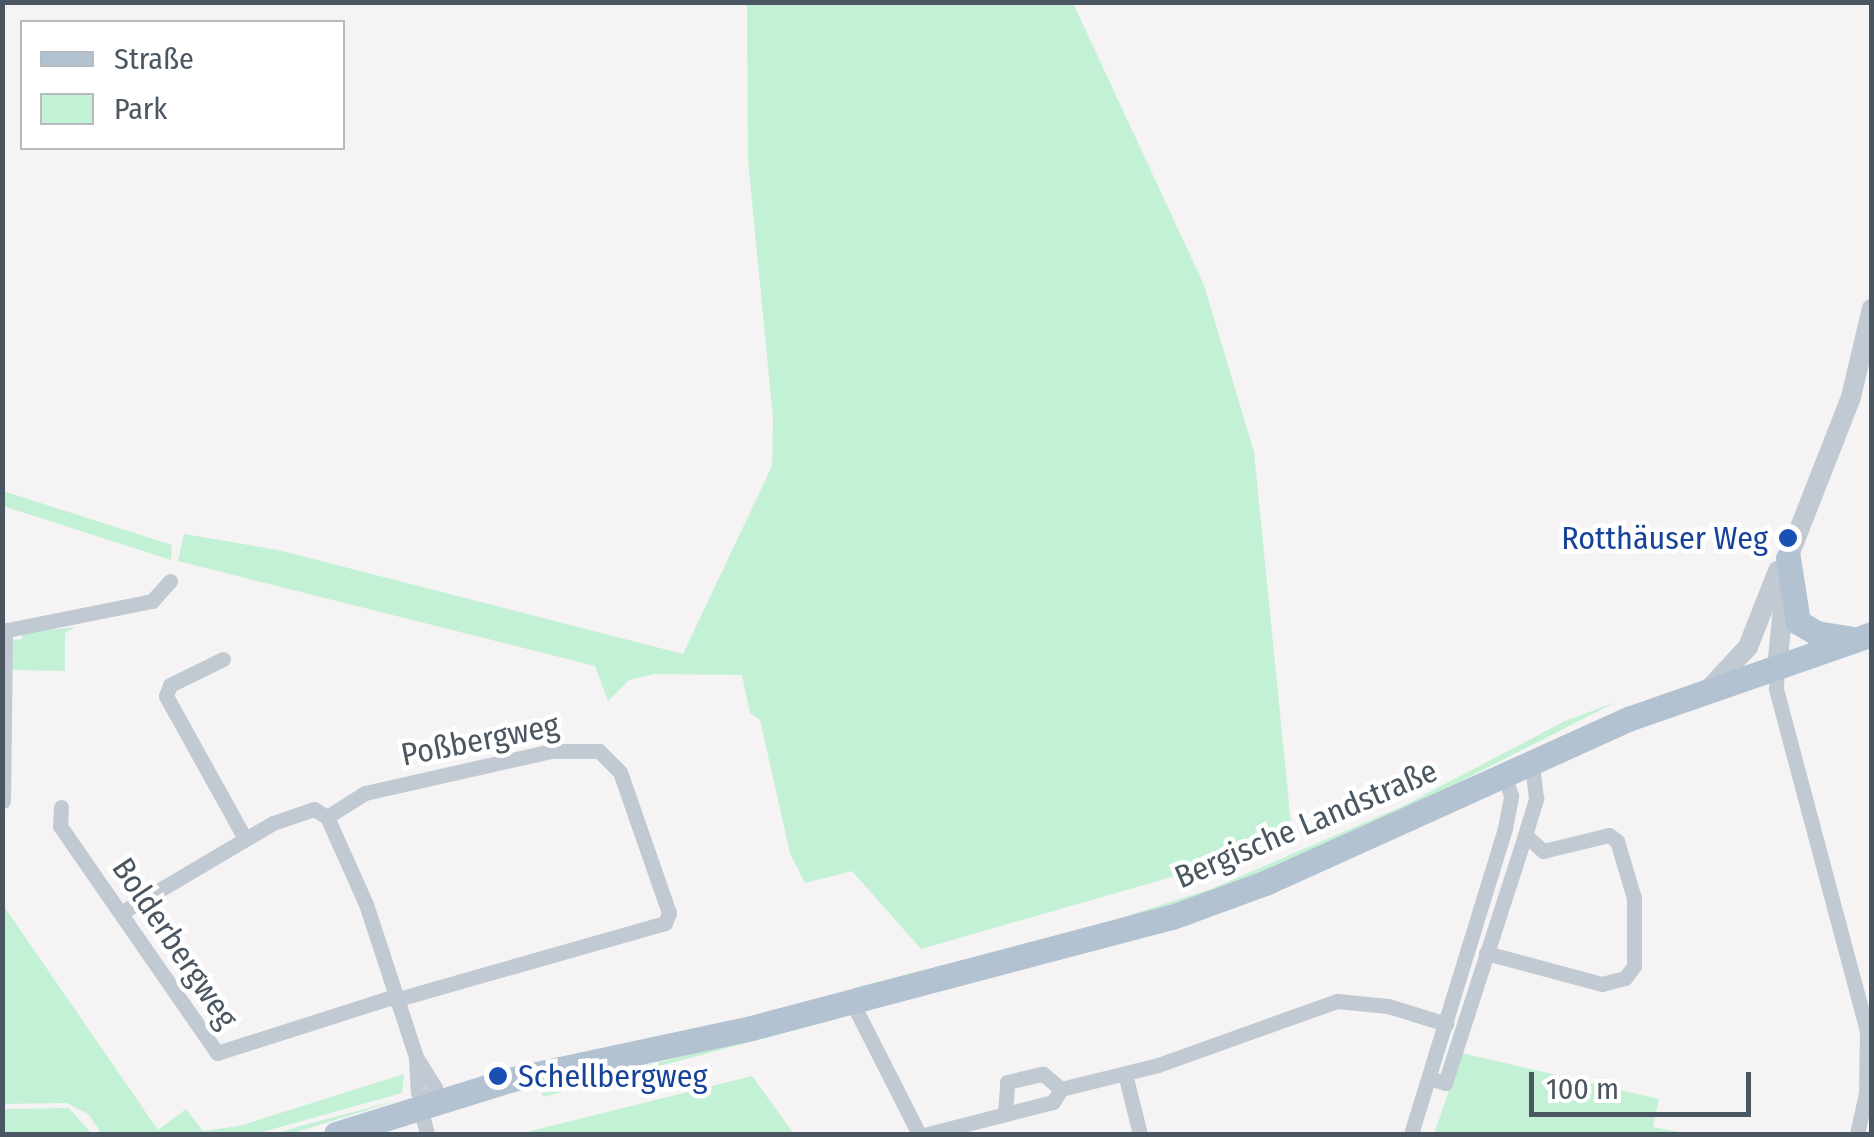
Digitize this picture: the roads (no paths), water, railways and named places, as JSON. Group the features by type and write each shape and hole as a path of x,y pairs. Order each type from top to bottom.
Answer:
{"main road":[{"path":"1788,558 1798,622 1862,637"},
{"name":"Bergische Landstraße","path":"336,1134 430,1112 521,1077 751,1028 1172,917 1264,883 1531,759 1862,637"}],"street":[{"path":"1704,694 1748,647 1774,577 1788,558 1851,397 1872,308"},
{"path":"1788,558 1776,689 1862,1007 1870,1071 1857,1134"},
{"path":"3,801 4,632 152,601 170,582"},
{"path":"223,659 170,685 166,696 244,837"},
{"name":"Poßbergweg","path":"327,817 365,793 552,751 599,752 620,772 669,913 665,924 394,998"},
{"path":"1412,1134 1438,1081 1525,835 1536,798 1531,759"},
{"path":"1438,1081 1446,1024 1508,812 1504,774"},
{"name":"Bolderbergweg","path":"61,807 60,826 124,911 216,1053 394,998"},
{"path":"124,911 244,837 306,810 327,817 366,904 416,1058 435,1088 430,1112"},
{"path":"1470,943 1602,984 1625,978 1634,966 1634,898 1617,840 1609,834 1543,851 1525,835"},
{"path":"928,1134 1053,1102 1062,1089 1125,1074 1337,1001 1388,1006 1446,1024"},
{"path":"852,1002 918,1134"},
{"path":"1005,1114 1001,1096 1007,1082 1043,1074 1062,1089"},
{"path":"1125,1074 1140,1134"}],"place":[{"name":"Rotthäuser Weg","path":"1788,538"},
{"name":"Schellbergweg","path":"498,1076"}]}
